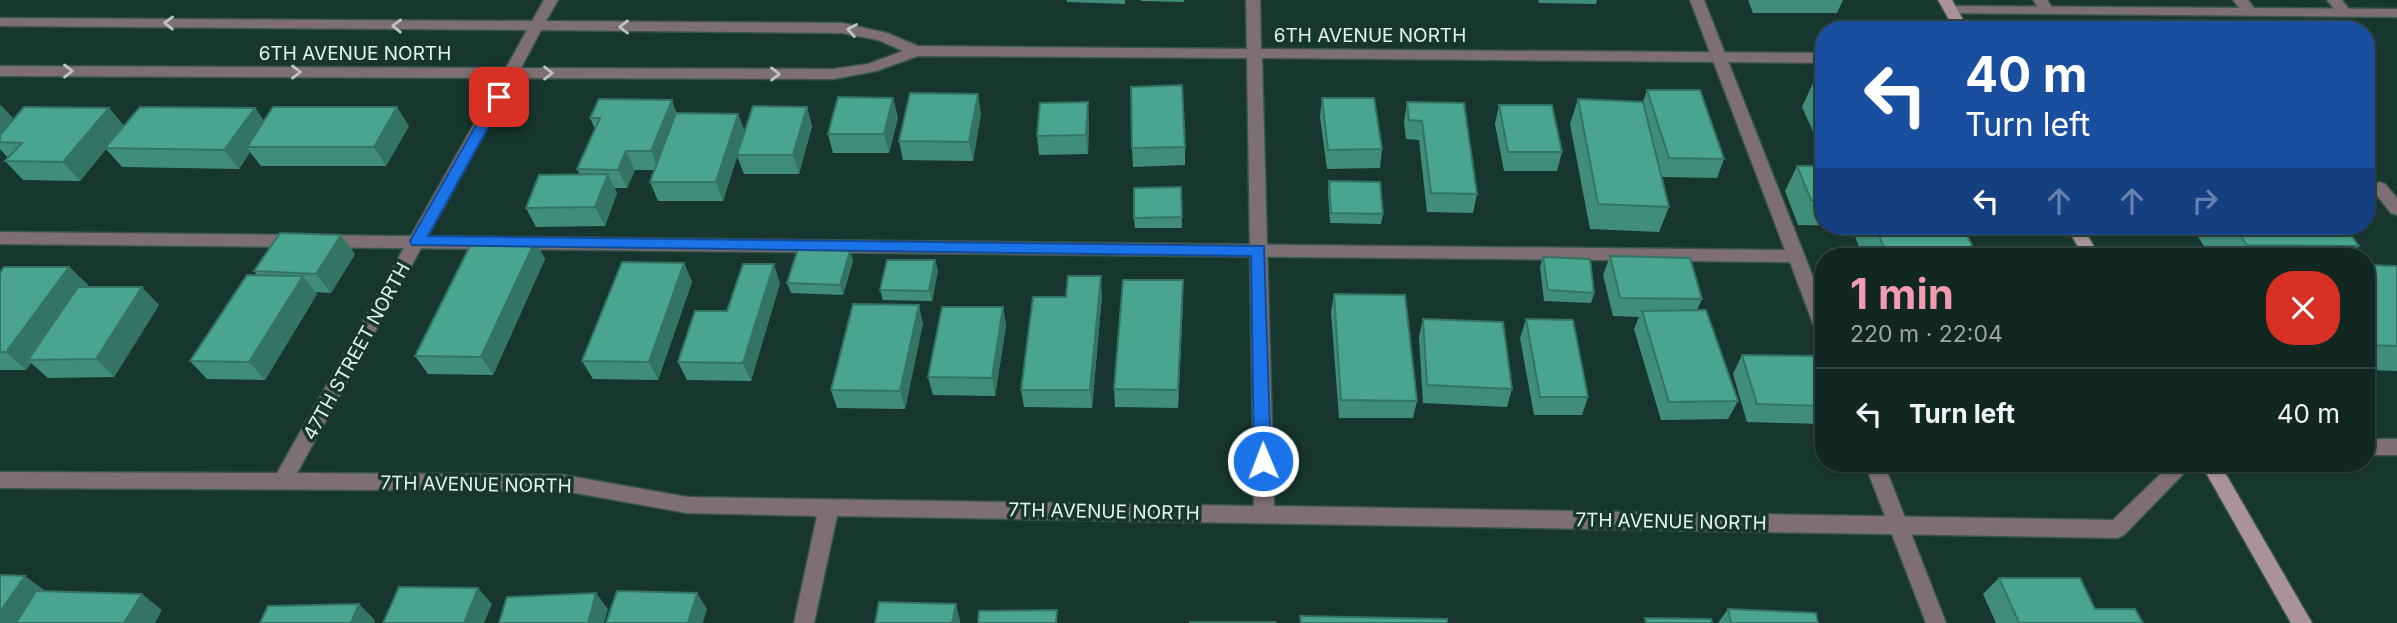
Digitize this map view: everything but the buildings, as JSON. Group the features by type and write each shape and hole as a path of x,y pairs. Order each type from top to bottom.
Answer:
{"main road":[{"path":"1948,5 1957,21"},
{"path":"2215,472 2302,623"}],"street":[{"name":"47TH STREET NORTH","path":"283,481 551,0"},
{"path":"1253,0 1264,514"},
{"path":"1697,0 1815,305"},
{"path":"2239,0 2250,12"},
{"path":"2334,0 2345,13"},
{"path":"1948,5 2397,13"},
{"name":"6TH AVENUE NORTH","path":"0,22 842,28 882,36 916,51"},
{"name":"6TH AVENUE NORTH","path":"0,71 834,74 871,68 916,51 1815,58"},
{"path":"2379,188 2397,209"},
{"path":"0,238 1796,256"},
{"path":"2375,447 2397,447"},
{"path":"1878,472 1936,623"},
{"name":"7TH AVENUE NORTH","path":"0,480 565,483 687,505 2116,529 2175,472"},
{"path":"804,623 829,507"}],"route":[{"path":"499,97 418,241 1258,250 1263,461"}]}
